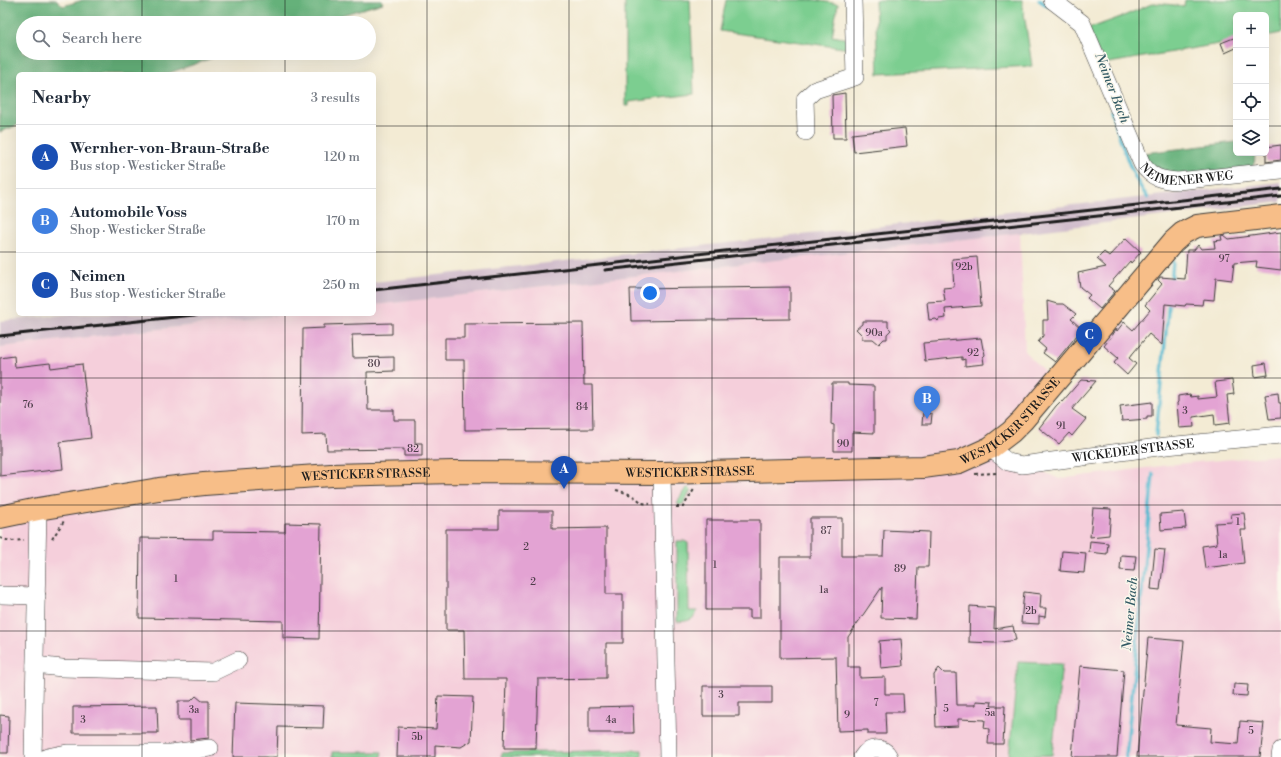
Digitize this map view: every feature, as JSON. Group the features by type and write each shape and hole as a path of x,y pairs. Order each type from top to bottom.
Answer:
{"main road":[{"name":"WESTICKER STRASSE","path":"0,517 38,509 159,489 204,484 331,475 453,472 662,473 923,467 959,462 990,448 1011,432 1023,420 1173,242 1183,233 1197,226 1281,216"}],"street":[{"path":"806,132 805,99 815,90 855,77 853,0"},
{"name":"NEIMENER WEG","path":"1052,0 1082,23 1142,164 1148,172 1156,177 1178,181 1281,170"},
{"name":"WICKEDER STRASSE","path":"990,448 1008,462 1022,465 1166,446 1281,435"},
{"path":"662,473 668,757"},
{"path":"38,509 33,757 46,757 82,752 171,753 210,748"},
{"path":"0,595 36,596"},
{"path":"35,665 62,668 213,672 238,660"},
{"path":"862,757 865,752 873,748 882,749 888,753 889,757"},
{"path":"1280,757 1281,750"}],"path":[{"path":"615,490 628,493 636,497 642,503 683,507 697,486"},
{"path":"0,538 10,541 38,538 52,540 67,518"}],"shaded area":[{"path":"1281,182 1281,202 1020,233 376,305 376,282"},
{"path":"1020,233 1025,352 1049,376 988,440 994,449 1059,479 1185,463 1281,455 1281,757 0,757 0,347 274,316 376,316 376,305"},
{"path":"51,316 274,316 0,347 0,321"}],"green space":[{"path":"0,0 57,0 63,6 83,0 381,0 383,3 338,16 16,16 16,60 207,60 172,72 16,72 16,126 0,132"},
{"path":"625,0 690,0 694,94 629,102 629,106 625,106"},
{"path":"726,0 815,0 838,4 832,36 849,39 850,49 720,31"},
{"path":"875,0 1022,0 1032,66 878,74"},
{"path":"1185,0 1281,0 1281,33 1269,35 1269,12 1233,12 1233,42 1103,64 1088,29 1154,3 1184,6"},
{"path":"1233,142 1233,156 1255,156 1254,169 1168,177 1150,168 1144,153"},
{"path":"688,487 691,490 683,504 677,504 683,492"},
{"path":"677,541 684,541 688,543 689,611 697,611 692,619 677,622"},
{"path":"1018,662 1062,664 1052,755 1009,757"},
{"path":"642,750 642,757 501,757 502,753"},
{"path":"332,752 382,752 381,757 332,757"}],"building":[{"path":"1233,38 1233,49 1225,53 1221,43"},
{"path":"845,93 846,138 833,138 832,95"},
{"path":"905,128 907,146 854,152 852,134"},
{"path":"1281,145 1281,160 1266,162 1266,156 1269,156 1269,147"},
{"path":"1281,232 1281,270 1256,267 1257,261 1234,263 1232,280 1216,278 1214,300 1203,299 1202,305 1186,304 1185,306 1165,304 1162,345 1149,334 1129,358 1136,364 1127,375 1114,363 1118,358 1104,346 1116,329 1117,331 1124,322 1133,330 1150,310 1145,305 1162,284 1158,280 1160,277 1185,279 1187,250 1194,250 1198,245 1201,249 1215,248 1214,241 1222,240 1221,236 1224,235 1229,239"},
{"path":"1126,238 1141,252 1131,263 1130,261 1108,286 1115,291 1100,309 1087,298 1090,295 1080,287 1078,273 1106,267 1097,259 1104,252 1109,256"},
{"path":"977,257 981,306 945,309 946,318 939,319 938,321 936,319 929,320 927,302 945,301 943,288 954,287 952,259"},
{"path":"790,287 790,319 631,321 630,289"},
{"path":"1047,301 1063,304 1076,314 1071,319 1082,329 1055,362 1043,353 1046,349 1038,342 1043,336 1043,320 1048,320"},
{"path":"862,321 888,321 888,327 891,330 887,334 887,339 884,339 879,344 873,339 862,339 862,335 856,329 862,324"},
{"path":"392,323 392,334 352,335 353,358 394,357 394,371 367,372 368,410 394,410 394,420 415,420 415,443 422,443 422,456 404,456 404,449 327,450 326,434 302,435 303,329 324,328 324,325"},
{"path":"583,323 584,385 592,385 593,429 465,430 464,360 445,360 445,338 464,338 464,324"},
{"path":"981,338 985,355 983,357 984,364 965,366 965,359 962,360 962,357 925,361 923,343"},
{"path":"14,356 15,367 50,363 51,368 82,364 91,438 60,442 63,469 0,476 0,358"},
{"path":"1266,363 1268,375 1255,377 1254,365"},
{"path":"1081,380 1096,381 1072,409 1086,419 1072,436 1069,433 1059,444 1039,428 1056,406 1061,401 1062,402"},
{"path":"1232,380 1234,394 1227,395 1230,423 1215,425 1214,414 1193,417 1194,427 1179,428 1177,403 1178,396 1190,394 1191,397 1198,396 1198,399 1217,397 1215,382"},
{"path":"832,383 874,386 874,433 852,432 852,451 834,451 834,425 831,424"},
{"path":"1278,393 1279,403 1281,403 1281,418 1269,419 1265,395"},
{"path":"1152,402 1152,416 1147,416 1147,419 1122,421 1120,406"},
{"path":"923,413 932,414 931,424 922,424"},
{"path":"1093,508 1111,509 1109,535 1090,537"},
{"path":"499,511 552,511 552,529 606,528 606,594 623,594 623,643 606,643 606,678 538,679 536,748 504,748 506,679 465,679 464,630 446,630 446,529 499,529"},
{"path":"1184,512 1186,528 1161,530 1160,514"},
{"path":"1244,513 1246,530 1241,530 1244,563 1205,568 1202,546 1217,544 1215,523 1232,522 1231,514"},
{"path":"810,518 842,518 842,556 883,556 884,530 929,532 928,567 918,567 916,619 881,618 882,587 848,637 848,667 860,667 860,678 885,677 885,694 903,694 904,712 885,712 886,734 868,734 868,730 838,731 836,657 780,658 780,557 810,557"},
{"path":"706,520 760,520 760,618 750,618 750,610 706,610"},
{"path":"285,523 321,524 319,639 283,638 283,621 139,618 140,538 213,539 213,531 285,532"},
{"path":"1090,541 1108,543 1107,554 1089,552"},
{"path":"1155,549 1165,550 1160,590 1151,589"},
{"path":"1062,551 1086,553 1084,573 1060,571"},
{"path":"1121,555 1136,556 1134,571 1120,570"},
{"path":"1024,592 1041,594 1040,608 1046,608 1045,617 1039,616 1039,624 1021,623"},
{"path":"970,606 995,608 994,629 1013,626 1016,640 994,643 969,642"},
{"path":"1148,638 1184,641 1176,725 1211,728 1210,742 1238,744 1240,721 1264,723 1260,757 1137,757"},
{"path":"901,639 903,666 881,668 879,641"},
{"path":"1080,666 1124,670 1117,757 1072,757"},
{"path":"939,668 944,673 956,673 957,705 976,705 976,701 992,702 991,706 1005,706 1003,744 988,744 989,729 984,728 985,720 958,719 958,726 936,727 934,675"},
{"path":"1234,684 1248,685 1247,696 1233,695"},
{"path":"703,686 772,686 772,703 739,703 739,716 703,716"},
{"path":"196,696 202,701 209,701 209,738 190,740 190,720 178,720 178,701 191,701"},
{"path":"438,696 473,697 471,741 461,747 435,745 435,757 397,757 398,727 436,729"},
{"path":"235,703 324,706 323,728 278,727 277,757 233,757"},
{"path":"157,706 158,733 73,733 73,707"},
{"path":"633,706 634,733 589,733 589,707"},
{"path":"0,715 9,716 8,753 0,753"}],"waterway":[{"name":"Neimer Bach","path":"1039,0 1048,6"},
{"name":"Neimer Bach","path":"1111,111 1131,167 1141,188 1148,198"},
{"name":"Neimer Bach","path":"1171,283 1173,262"},
{"name":"Neimer Bach","path":"1156,435 1169,301"},
{"name":"Neimer Bach","path":"1126,757 1153,474"}],"railway":[{"path":"376,290 1281,189"},
{"path":"605,270 1281,196"},
{"path":"0,336 185,316"}],"place":[{"name":"Neimen","path":"1089,355"},
{"name":"Automobile Voss","path":"927,419"},
{"name":"Wernher-von-Braun-Straße","path":"564,489"}]}
